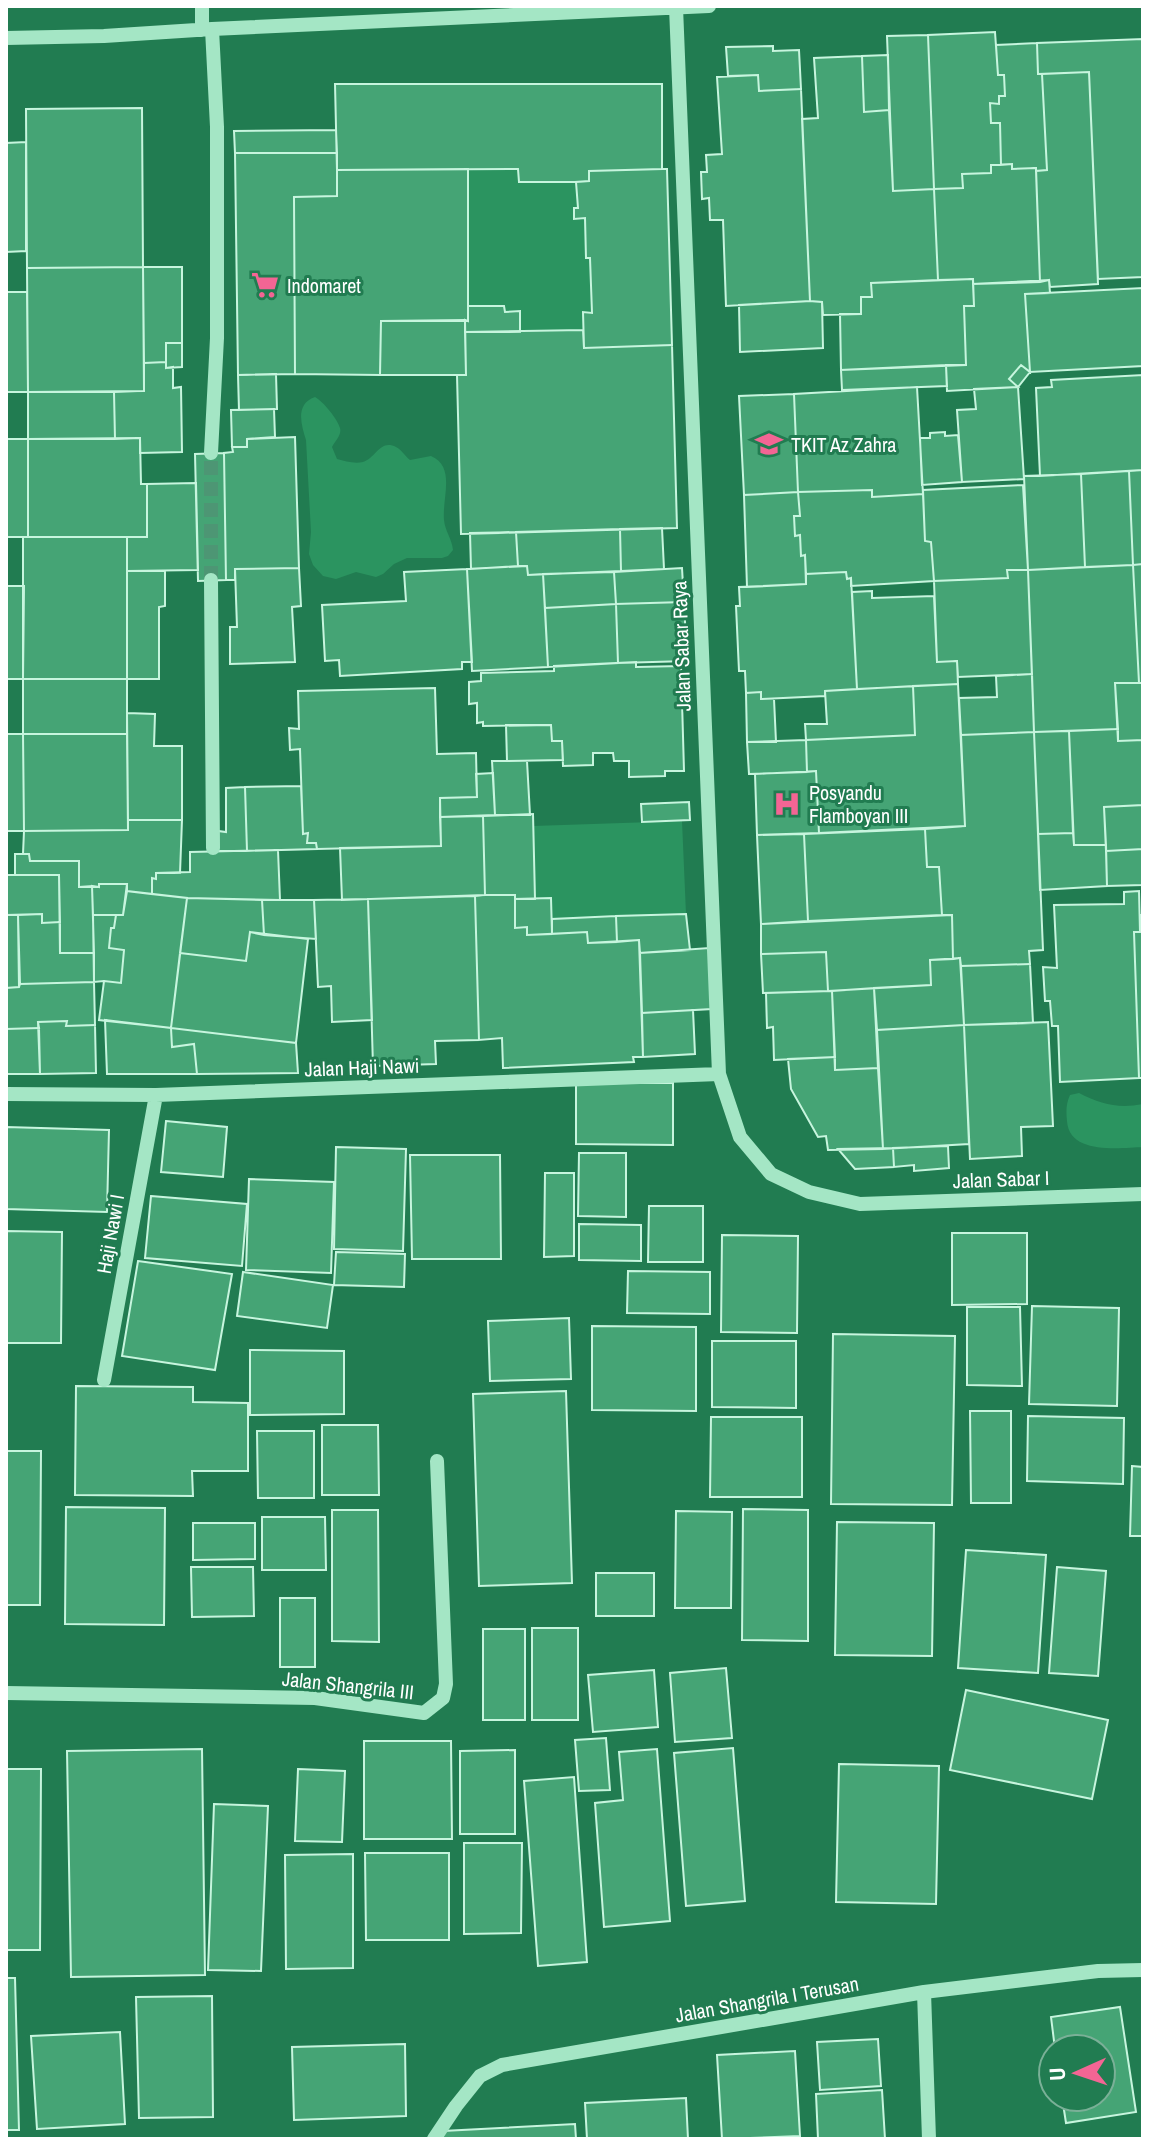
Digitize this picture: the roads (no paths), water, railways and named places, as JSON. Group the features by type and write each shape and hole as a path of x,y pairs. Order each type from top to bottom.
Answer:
{"street":[{"path":"202,6 217,127 217,338 211,453"},
{"path":"6,38 104,36 709,6"},
{"name":"Jalan Sabar Raya","path":"676,7 719,1074 740,1137 771,1174 809,1192 860,1204"},
{"path":"211,580 213,848"},
{"name":"Jalan Haji Nawi","path":"6,1094 156,1095 719,1074"},
{"name":"Haji Nawi I","path":"104,1380 156,1095"},
{"name":"Jalan Sabar I","path":"860,1204 1143,1194"},
{"name":"Jalan Shangrila III","path":"6,1693 315,1698 424,1713 443,1698 446,1684 437,1461"},
{"name":"Jalan Shangrila I Terusan","path":"434,2139 480,2076 502,2065 924,1992 1098,1971 1143,1970"},
{"path":"924,1992 929,2139"}],"tunnel":[{"path":"211,453 211,580"}],"place":[{"name":"Indomaret","path":"265,285"},
{"name":"TKIT Az Zahra","path":"769,444"},
{"name":"Posyandu Flamboyan III","path":"787,804"}]}
